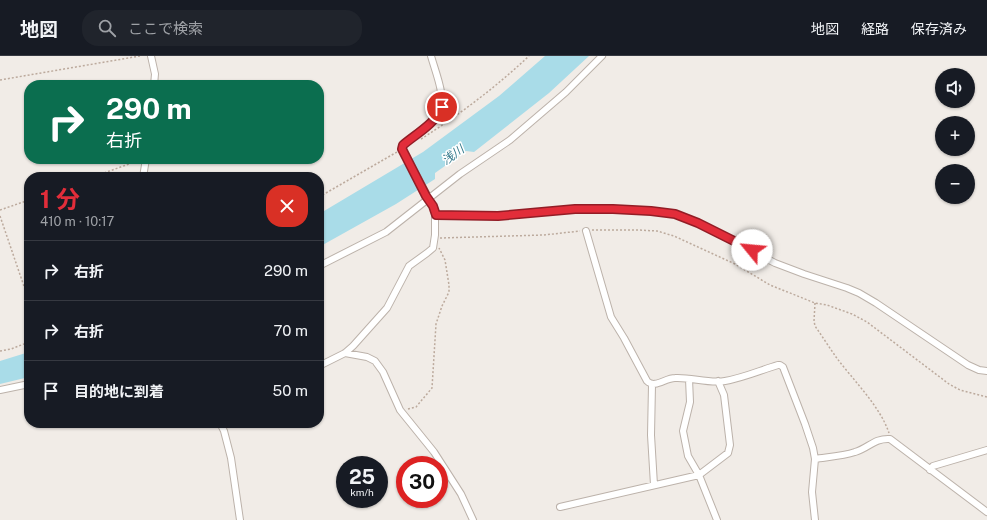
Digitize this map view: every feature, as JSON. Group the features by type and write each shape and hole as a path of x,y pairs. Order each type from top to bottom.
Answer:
{"street":[{"path":"151,56 155,74 154,80"},
{"path":"152,63 156,56"},
{"path":"324,364 345,353 353,346 387,308 409,266 432,248 435,240 436,215 433,206 402,149 403,145 440,114 442,107 440,91 431,56"},
{"path":"324,263 386,232 428,197 510,140 566,92 602,56"},
{"path":"436,215 498,216 575,209 651,211 675,214 698,223 775,263 859,293 968,365 979,370 987,371"},
{"path":"586,231 611,317 647,381 652,385"},
{"path":"345,353 375,361 383,372 400,410 434,452 461,494 473,520"},
{"path":"652,385 668,379 724,381 780,365 785,371 813,448 815,459 812,492 815,520"},
{"path":"689,379 690,402 683,431 688,456 699,475 717,520"},
{"path":"560,507 699,475 728,453 730,445 724,395 718,381"},
{"path":"0,390 24,385"},
{"path":"652,385 651,435 654,485"},
{"path":"222,428 231,458 240,520"},
{"path":"815,459 855,452 874,441 890,439 987,512"},
{"path":"930,470 933,466 987,450"}],"path":[{"path":"0,80 140,56"},
{"path":"107,172 131,164"},
{"path":"0,210 24,202"},
{"path":"0,216 24,286"},
{"path":"435,240 544,235 586,231 657,231 674,236 735,264 770,284 815,303 827,305 852,314 867,322 949,384 960,390 987,397"},
{"path":"400,410 416,407 432,388 436,324 442,306 449,292 445,260 442,250 435,240"},
{"path":"815,303 815,326 836,357 863,389 876,408 890,439"},
{"path":"0,351 12,349 24,344"}],"water":[{"name":"浅川","path":"545,56 589,56 549,93 474,152 466,151 435,173 435,179 396,204 324,244 324,211 423,152 499,96"},
{"path":"24,354 24,378 0,384 0,361"}],"route":[{"path":"442,107 440,114 402,147 426,196 435,210 436,215 498,216 575,209 651,211 675,214 698,223 752,250"}]}
